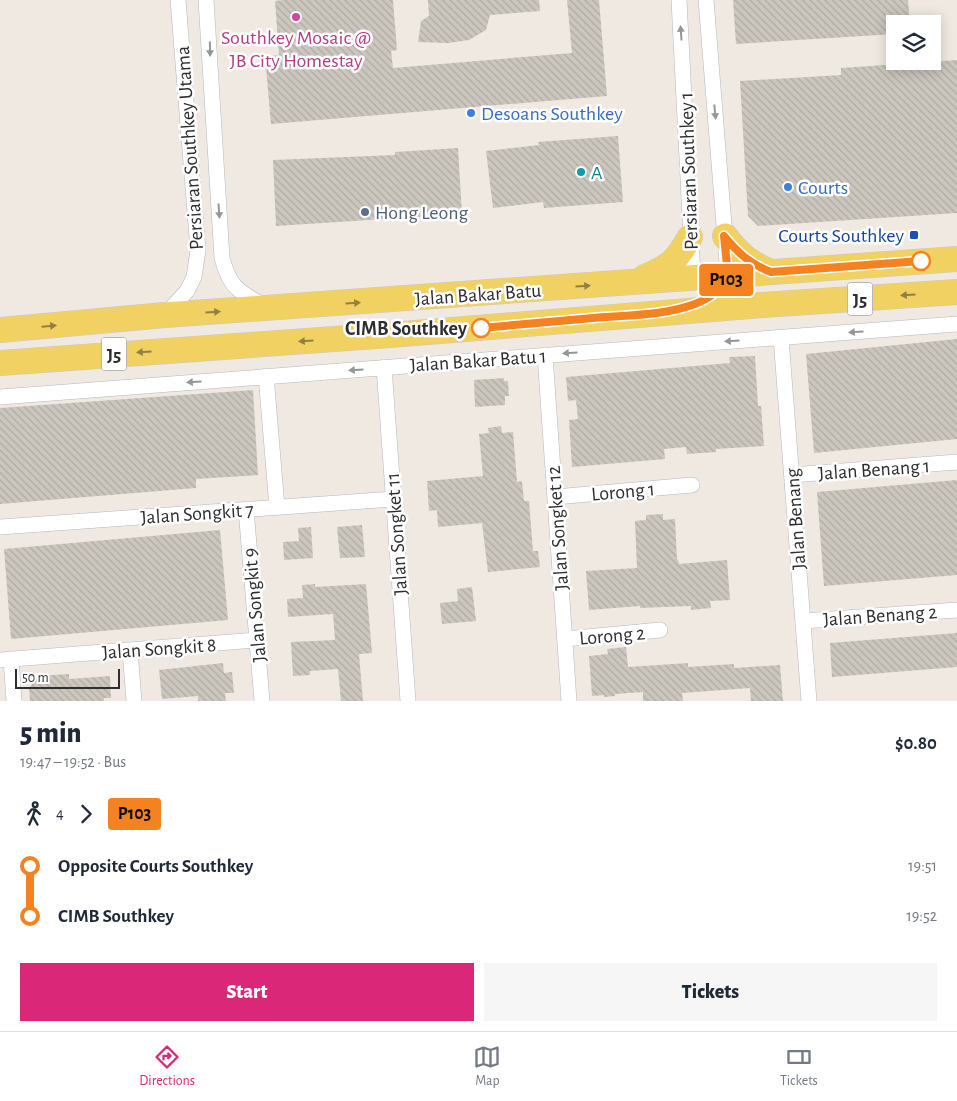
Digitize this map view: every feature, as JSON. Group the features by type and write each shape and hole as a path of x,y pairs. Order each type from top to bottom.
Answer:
{"main road":[{"path":"724,236 752,264 771,272"},
{"path":"631,282 660,271 670,264 679,256 690,237"},
{"name":"J5","path":"721,284 771,272 957,259"},
{"name":"Jalan Bakar Batu","path":"0,330 164,315 269,309 693,277"},
{"path":"693,277 700,286 721,284"},
{"path":"721,284 727,299 763,305"},
{"path":"663,313 696,304 721,284"},
{"name":"Jalan Bakar Batu","path":"0,363 957,292"}],"street":[{"name":"Persiaran Southkey Utama","path":"164,315 187,291 194,277 198,250 178,0"},
{"name":"Persiaran Southkey Utama","path":"206,0 222,258 227,275 235,288 269,309"},
{"name":"Persiaran Southkey 1","path":"679,0 693,277"},
{"name":"Persiaran Southkey 1","path":"706,0 724,236 721,284"},
{"name":"Persiaran Southkey 1","path":"683,66 711,63"},
{"name":"Jalan Bakar Batu 1","path":"0,396 957,324"},
{"name":"Jalan Benang","path":"781,338 809,701"},
{"name":"Jalan Songket 12","path":"545,355 569,701"},
{"name":"Jalan Songket 11","path":"384,368 408,701"},
{"path":"266,376 277,507"},
{"name":"Jalan Benang 1","path":"792,475 957,462"},
{"name":"Lorong 1","path":"555,497 692,485"},
{"name":"Jalan Songkit 7","path":"0,527 393,499"},
{"name":"Jalan Songkit 9","path":"246,510 262,701"},
{"name":"Jalan Benang 2","path":"803,621 957,610"},
{"name":"Lorong 2","path":"565,639 660,630"},
{"name":"Jalan Songkit 8","path":"5,660 257,640"},
{"path":"130,650 134,701"},
{"path":"5,660 14,701"}],"building":[{"path":"393,0 397,50 391,51 393,68 572,53 567,0 599,0 607,96 271,124 265,56 279,55 275,1"},
{"path":"428,0 539,0 540,11 490,15 486,30 469,40 448,43 418,42 421,21 429,16"},
{"path":"733,0 908,0 909,15 886,15 886,35 736,44"},
{"path":"957,60 957,213 758,226 748,216 740,81 841,75 841,68 886,65 886,70 941,70 941,61"},
{"name":"A","path":"618,136 623,202 544,208 543,202 493,208 486,151 539,145 538,142"},
{"path":"458,148 462,214 276,226 273,160 395,155 395,152"},
{"path":"957,339 957,439 814,453 806,354"},
{"path":"755,356 758,406 761,406 764,446 716,449 716,452 687,454 686,447 664,449 665,459 572,467 569,420 578,419 576,400 568,401 566,377 730,363 729,357"},
{"path":"504,378 504,381 508,381 509,396 505,396 505,405 475,407 474,380"},
{"path":"253,390 258,475 196,479 196,488 0,504 0,408"},
{"path":"501,426 502,433 513,432 517,482 522,481 524,501 529,501 533,551 538,551 540,567 488,572 482,523 438,527 437,510 429,511 427,481 483,476 479,434 489,433 488,428"},
{"path":"957,480 957,575 824,586 817,492"},
{"path":"663,514 663,520 675,519 677,560 679,564 727,560 730,600 710,601 711,608 691,610 691,606 640,608 640,606 589,610 586,571 637,568 635,521 646,520 646,515"},
{"path":"362,525 365,557 340,558 337,527"},
{"path":"311,527 313,558 284,560 283,542 299,541 298,528"},
{"path":"220,530 228,620 11,639 4,549"},
{"path":"315,584 315,587 366,584 372,653 359,654 363,701 341,701 338,669 310,671 310,675 293,676 291,642 335,640 333,614 288,617 287,599 303,598 302,585"},
{"path":"472,587 476,621 442,624 440,603 458,601 457,589"},
{"path":"957,633 957,667 832,677 830,643"},
{"path":"626,647 628,667 688,663 688,667 734,664 734,668 780,665 783,701 751,701 750,688 682,693 683,701 643,701 643,692 615,694 615,696 604,697 604,695 592,696 589,656 608,654 607,649"},
{"path":"223,663 224,673 232,672 234,693 225,693 226,701 198,701 198,696 162,699 159,670"},
{"path":"69,674 69,679 110,676 111,698 104,698 104,701 30,701 29,688 38,676"}],"bus line":[{"name":"P103","path":"481,328 663,313 696,304 714,294 726,280 728,275 724,236 752,264 771,272 921,261"}],"place":[{"name":"Southkey Mosaic @ JB City Homestay","path":"296,17"},
{"name":"Desoans Southkey","path":"471,113"},
{"name":"A","path":"581,172"},
{"name":"Courts","path":"788,187"},
{"name":"Hong Leong","path":"365,212"},
{"name":"Courts Southkey","path":"914,235"},
{"name":"CIMB Southkey","path":"481,328"}]}
